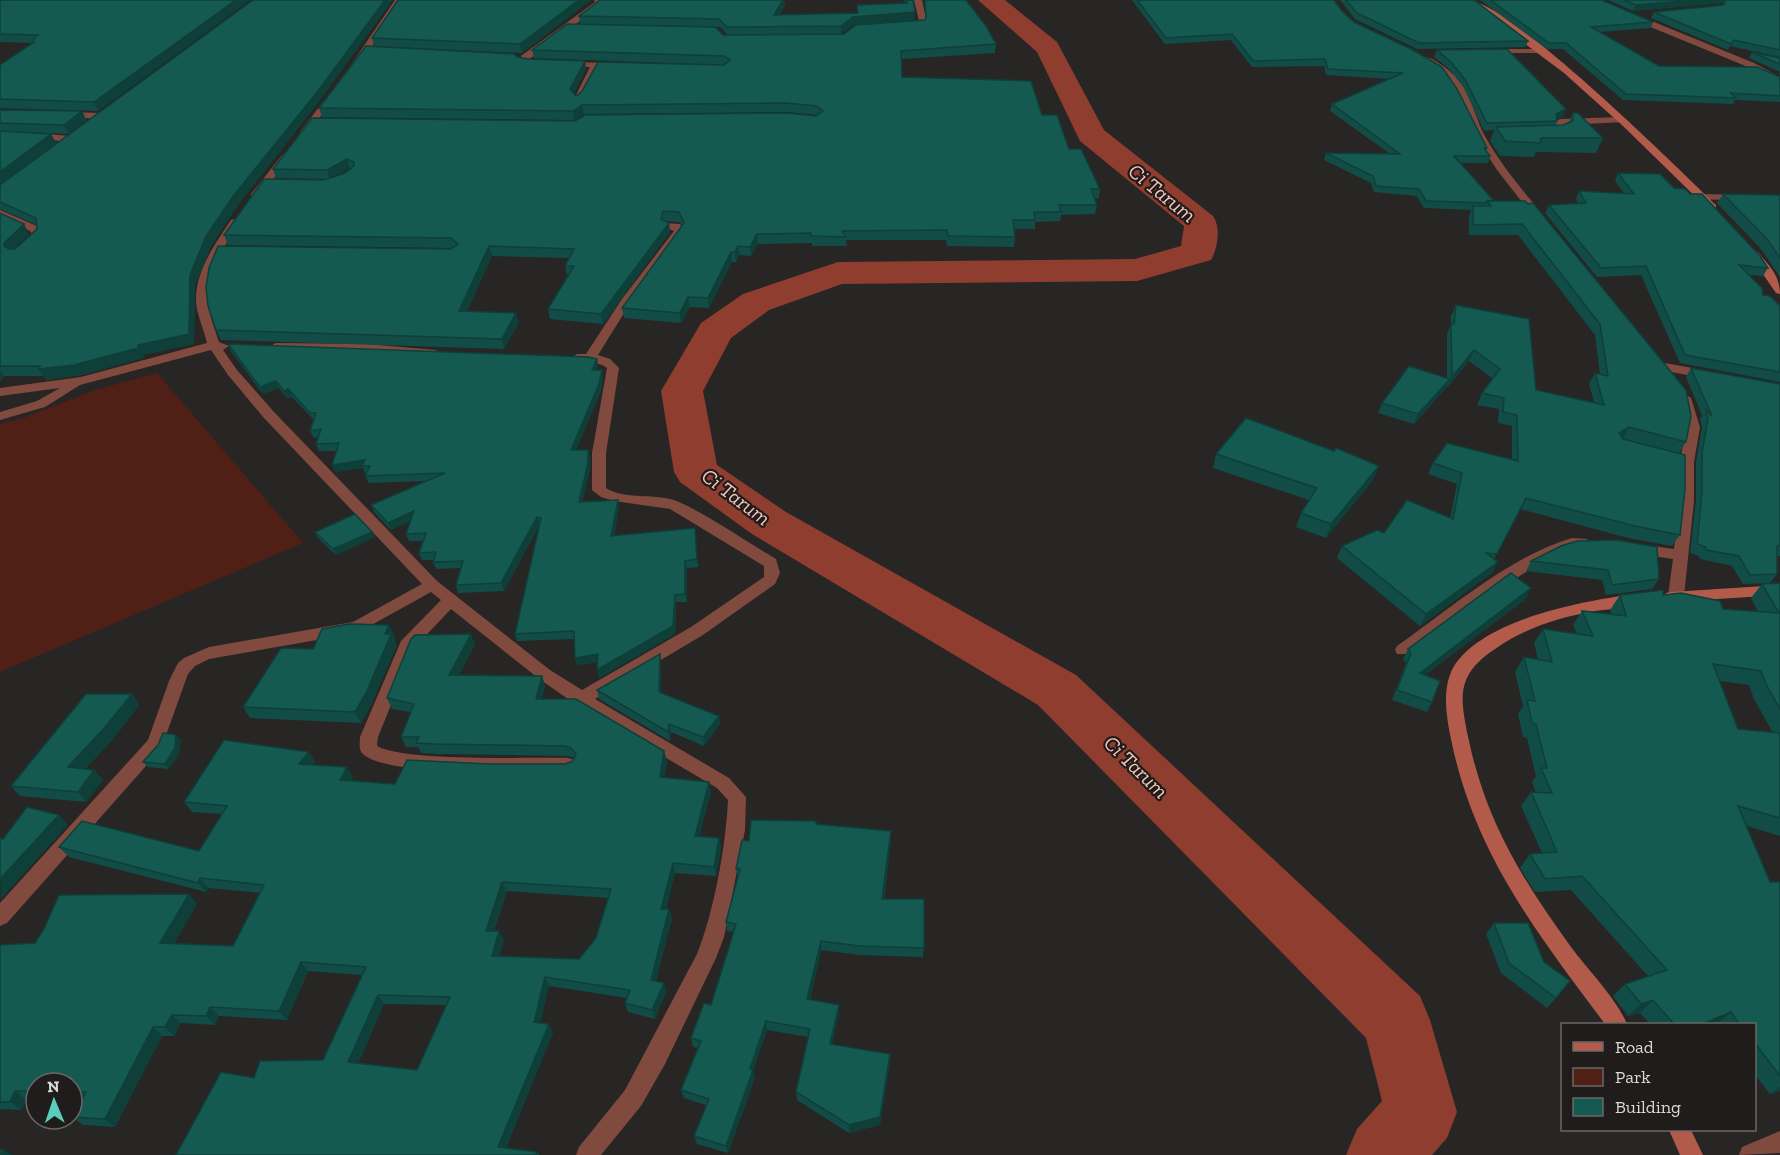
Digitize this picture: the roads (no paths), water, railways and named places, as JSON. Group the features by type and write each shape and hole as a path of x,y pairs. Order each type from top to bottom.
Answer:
{"main road":[{"path":"1471,0 1541,51 1622,120 1721,216"},
{"path":"1750,248 1780,291"},
{"path":"1616,1023 1541,922 1497,854 1478,811 1463,764 1455,689 1462,667 1487,644 1517,628 1597,604 1676,596 1780,590"},
{"path":"1680,1131 1692,1155"}],"street":[{"path":"351,72 399,0"},
{"path":"897,26 922,23 918,0"},
{"path":"513,57 527,60 599,2 609,3"},
{"path":"1650,13 1628,14 1780,80"},
{"path":"566,28 578,28"},
{"path":"1698,43 1745,53"},
{"path":"366,50 377,51"},
{"path":"1485,51 1541,51"},
{"path":"1438,52 1415,53 1453,78 1486,136 1500,168 1544,223"},
{"path":"558,64 624,65"},
{"path":"578,99 595,65"},
{"path":"299,139 318,122 339,87"},
{"path":"86,128 114,107"},
{"path":"60,115 102,116"},
{"path":"1545,134 1562,132 1560,122 1622,120"},
{"path":"25,135 74,137 60,146"},
{"path":"292,148 242,212 223,250 202,282 201,294 208,329 214,345 232,372 269,415 432,585 544,674 581,699 723,783 737,797 738,809 714,937 706,958 657,1056 633,1098 587,1155"},
{"path":"264,183 276,183"},
{"path":"1702,197 1780,199"},
{"path":"0,213 35,229 37,235 15,254"},
{"path":"590,358 626,301 679,231 675,226 668,225"},
{"path":"0,392 82,381 214,345 233,346"},
{"path":"263,346 366,348 448,354"},
{"path":"568,357 604,361 610,363 613,368 599,453 599,490 614,496 658,500 675,506 771,563 773,573 770,580 697,631 581,699"},
{"path":"1676,596 1687,501 1682,460 1693,427 1686,399 1662,364 1722,377"},
{"path":"0,416 41,404 82,381"},
{"path":"1403,650 1494,585 1551,549 1572,543 1597,543"},
{"path":"1628,548 1681,555"},
{"path":"0,917 155,744 162,731 182,669 195,658 209,653 357,627 432,585"},
{"path":"451,600 406,645 369,737 368,749 380,756 423,762 568,765"},
{"path":"1750,1155 1780,1142"}],"waterway":[{"name":"Ci Tarum","path":"990,0 1048,48 1091,135 1201,223 1198,252 1137,270 838,273 756,302 715,331 682,391 696,472 769,523 1057,690 1396,1020 1421,1112 1383,1155"}]}
